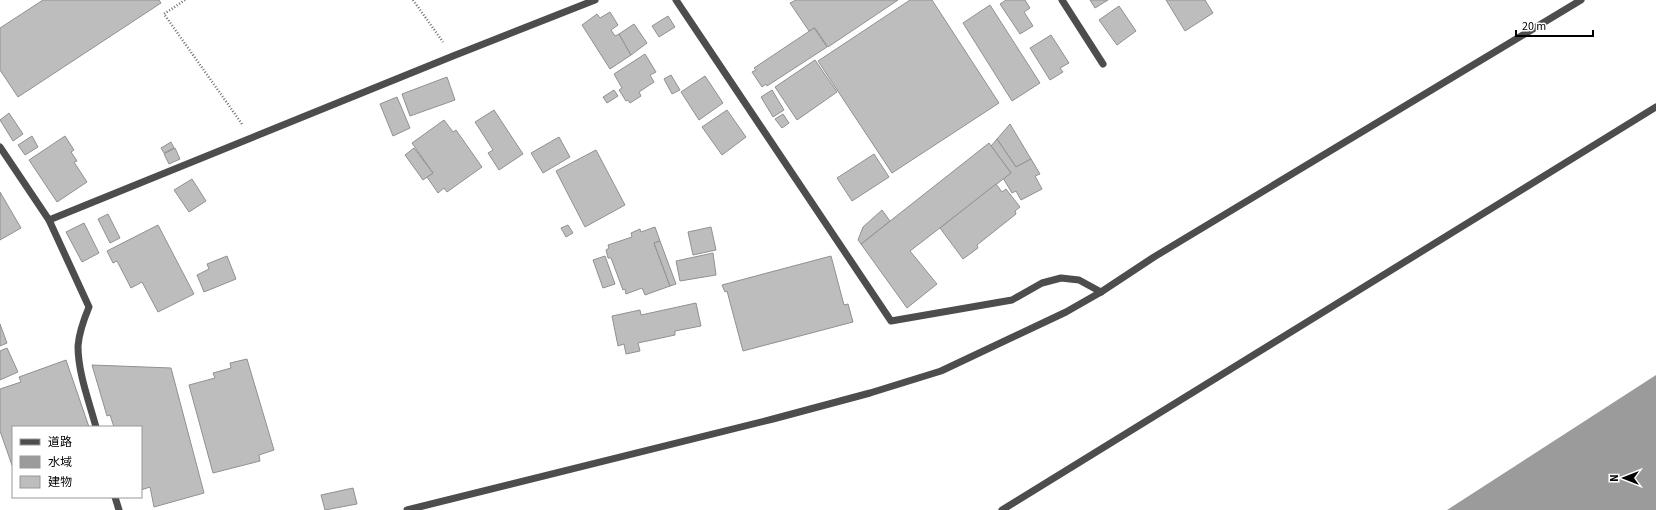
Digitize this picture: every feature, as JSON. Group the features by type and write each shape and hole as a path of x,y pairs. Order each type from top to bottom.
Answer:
{"street":[{"path":"49,220 452,56 595,0"},
{"path":"676,0 891,321 1012,300 1042,283 1061,278 1079,280 1101,292"},
{"path":"1062,0 1103,64"},
{"path":"407,510 773,419 870,393 941,371 1066,312 1101,292 1154,257 1581,0"},
{"path":"1002,510 1656,107"},
{"path":"0,147 49,220 89,307 82,324 78,344 79,363 96,426"},
{"path":"116,498 119,510"}],"path":[{"path":"185,0 164,14 251,138"},
{"path":"414,0 452,56"}],"water":[{"path":"1656,375 1656,510 1447,510"}],"building":[{"path":"43,0 159,0 161,3 18,97 0,70 0,28"},
{"path":"796,0 898,0 828,47 815,28 809,31 790,3"},
{"path":"910,0 932,0 999,103 892,173 818,61"},
{"path":"1006,0 1025,0 1030,8 1024,12 1033,26 1020,34 1000,4"},
{"path":"1090,0 1108,0 1095,8"},
{"path":"1166,0 1205,0 1213,13 1185,31"},
{"path":"990,5 1040,83 1012,101 963,23"},
{"path":"1119,6 1136,31 1117,45 1099,20"},
{"path":"610,12 618,25 611,30 615,36 619,34 631,55 610,69 582,25 597,14 600,18"},
{"path":"668,16 675,27 659,37 652,26"},
{"path":"634,24 647,43 631,55 619,34"},
{"path":"814,28 827,47 767,86 766,84 762,87 752,72 756,70 754,68"},
{"path":"1051,35 1069,63 1060,68 1063,72 1050,80 1030,48"},
{"path":"645,54 656,72 650,75 654,82 639,92 641,96 630,103 628,100 626,101 619,90 622,88 614,74"},
{"path":"815,60 837,92 797,120 775,87"},
{"path":"671,75 680,90 672,94 664,79"},
{"path":"705,76 723,103 699,120 681,92"},
{"path":"447,77 455,100 410,116 402,94"},
{"path":"614,90 618,96 607,103 603,97"},
{"path":"772,90 784,110 773,117 761,97"},
{"path":"397,97 410,128 393,136 380,104"},
{"path":"494,110 523,154 499,170 488,153 493,150 475,122"},
{"path":"727,110 746,137 722,155 702,127"},
{"path":"9,113 23,134 13,141 0,120"},
{"path":"783,114 789,123 782,128 775,119"},
{"path":"444,120 453,132 456,130 482,167 447,192 444,188 438,193 427,177 433,173 412,143"},
{"path":"1010,124 1031,159 1016,167 997,139"},
{"path":"32,136 38,147 25,155 18,145"},
{"path":"65,136 74,150 71,152 77,161 74,162 87,182 57,202 29,160"},
{"path":"559,137 570,157 543,173 531,153"},
{"path":"997,139 1016,167 1031,159 1040,174 1035,176 1042,189 1021,200 1016,191 1012,193 1003,178 1011,173 991,146"},
{"path":"171,142 174,148 164,153 161,148"},
{"path":"989,143 1011,173 910,251 937,284 907,308 861,244"},
{"path":"175,148 180,159 169,164 164,154"},
{"path":"414,148 433,173 423,180 405,155"},
{"path":"596,150 625,205 585,227 556,171"},
{"path":"874,154 889,177 852,201 837,178"},
{"path":"192,179 206,201 189,212 174,190"},
{"path":"996,184 1002,192 1006,189 1020,207 1015,211 1016,214 977,245 978,248 963,259 940,228"},
{"path":"0,192 21,228 0,240"},
{"path":"882,210 890,221 861,244 858,240 863,227"},
{"path":"108,214 120,238 110,243 98,219"},
{"path":"84,223 99,253 82,262 66,232"},
{"path":"158,225 194,294 158,312 142,282 131,288 117,261 113,263 107,251"},
{"path":"568,225 573,233 566,237 561,228"},
{"path":"655,227 660,241 654,243 670,286 645,295 642,288 626,294 625,289 623,290 611,258 608,258 606,250 609,248 608,245 632,237 631,233 640,229 641,232"},
{"path":"711,227 716,250 693,255 688,232"},
{"path":"660,241 676,284 670,286 654,243"},
{"path":"713,253 716,275 680,281 676,261"},
{"path":"227,256 236,279 204,292 197,275 209,269 207,264"},
{"path":"605,256 615,284 603,288 593,260"},
{"path":"831,256 844,305 848,304 853,322 743,351 727,291 725,292 722,285"},
{"path":"696,303 701,326 675,331 675,335 638,343 640,351 626,354 624,344 618,346 612,316 640,310 641,315"},
{"path":"0,324 7,343 0,346"},
{"path":"7,348 18,372 0,380 0,351"},
{"path":"247,359 274,450 259,455 260,461 213,473 189,385 215,378 213,373 231,368 230,363"},
{"path":"66,360 89,426 12,426 12,465 0,431 0,389 21,382 19,377"},
{"path":"92,365 171,368 204,493 154,507 150,487 142,490 142,426 114,426 110,415 107,416"},
{"path":"353,488 357,504 325,510 321,495"}]}
